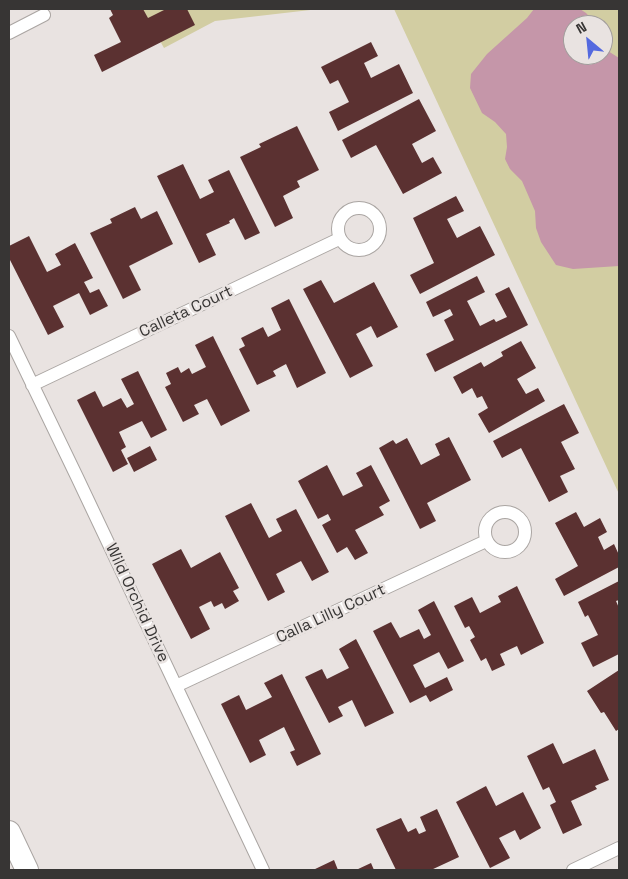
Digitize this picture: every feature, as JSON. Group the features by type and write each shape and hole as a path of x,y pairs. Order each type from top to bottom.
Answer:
{"highway":[{"path":"9,832 27,870"}],"street":[{"path":"9,33 44,15"},
{"name":"Calleta Court","path":"32,385 339,239"},
{"name":"Wild Orchid Drive","path":"9,336 263,870"},
{"name":"Calla Lilly Court","path":"176,686 486,541"},
{"path":"573,870 619,848"}],"shaded area":[{"path":"142,9 319,9 215,21 164,48"},
{"path":"394,9 619,9 619,494"},
{"path":"534,9 580,9 588,15 563,15 563,65 613,65 613,54 619,58 619,266 573,269 556,265 541,242 536,228 535,211 522,181 510,169 505,159 507,147 506,134 495,122 482,113 470,88 471,74 487,54 527,18"}],"building":[{"path":"110,9 143,9 148,18 166,9 187,9 195,25 102,72 94,55 121,42 109,18 113,15"},
{"path":"371,42 378,56 364,63 371,78 399,64 413,93 338,131 329,112 349,102 338,80 330,84 321,67"},
{"path":"419,99 436,131 412,144 422,163 433,157 442,173 403,194 376,145 351,158 342,140"},
{"path":"297,126 319,170 297,181 300,187 283,196 293,218 275,227 240,157 261,147 259,144"},
{"path":"183,164 200,199 214,192 208,180 229,170 260,233 245,240 234,218 229,221 230,223 206,234 216,255 199,263 157,176"},
{"path":"456,196 464,211 447,219 457,238 480,226 495,255 420,294 410,275 434,263 413,218"},
{"path":"135,207 141,219 157,211 173,244 129,266 141,290 123,299 90,233 112,223 110,219"},
{"path":"29,236 47,272 61,265 55,254 75,243 93,278 84,282 90,293 99,289 108,306 90,315 79,293 53,306 64,327 48,335 9,258 9,246"},
{"path":"477,276 485,292 467,301 480,326 494,319 496,322 507,317 495,294 509,287 528,325 435,372 426,354 454,340 444,320 453,315 450,309 433,317 426,302"},
{"path":"321,280 334,303 374,282 398,327 377,338 371,326 356,334 373,366 350,378 303,289"},
{"path":"289,299 326,373 297,388 286,364 273,371 276,376 257,385 239,349 245,346 241,338 263,327 268,337 281,330 271,308"},
{"path":"213,336 250,411 221,426 207,399 194,405 199,414 183,422 165,387 171,384 166,373 178,367 181,373 189,368 192,374 206,367 195,345"},
{"path":"521,341 536,368 517,379 526,394 538,388 545,401 489,433 478,414 488,408 482,396 477,398 472,388 462,394 453,377 481,362 484,367 503,356 501,352"},
{"path":"138,371 167,430 151,438 142,421 119,432 126,447 121,450 128,464 113,472 77,400 95,391 103,407 121,398 127,408 134,404 121,379"},
{"path":"564,404 579,433 561,442 575,469 560,476 568,492 549,502 521,448 502,458 493,441"},
{"path":"449,437 471,480 427,503 436,521 420,529 379,448 393,440 396,444 407,438 421,465 440,455 435,444"},
{"path":"150,446 157,460 134,472 127,458"},
{"path":"327,465 343,496 363,486 356,473 371,465 390,501 379,507 384,515 355,530 368,553 355,560 347,547 337,553 322,525 331,520 328,514 318,519 298,481"},
{"path":"251,503 269,538 282,531 276,519 296,509 329,572 312,581 301,561 276,574 285,592 268,601 225,516"},
{"path":"576,512 584,527 600,518 607,532 598,537 604,550 614,544 619,555 619,567 564,596 555,579 578,566 555,523"},
{"path":"181,549 191,568 220,552 239,588 233,591 239,601 225,609 222,603 214,607 211,601 199,607 210,629 191,639 152,564"},
{"path":"619,581 619,600 616,601 619,608 619,654 593,667 581,643 598,635 588,615 585,617 578,602"},
{"path":"517,586 544,643 521,655 517,646 500,654 505,665 492,671 486,658 481,661 470,640 475,637 469,626 465,628 454,606 472,597 480,613 501,602 498,596"},
{"path":"434,601 464,661 448,669 439,652 413,665 425,688 447,677 453,690 430,702 426,695 410,703 373,631 391,622 400,638 419,629 424,639 431,635 418,610"},
{"path":"356,639 394,713 365,727 352,700 338,707 343,716 329,723 305,677 322,669 327,679 349,668 339,649"},
{"path":"619,670 619,729 616,731 604,712 601,713 587,691"},
{"path":"282,674 321,754 297,766 290,752 295,750 284,727 259,740 266,755 250,763 221,704 239,695 246,710 272,697 264,683"},
{"path":"553,743 563,764 595,749 609,780 595,786 597,789 571,801 582,825 563,834 550,805 556,802 549,787 543,790 527,756"},
{"path":"486,786 496,806 523,792 541,828 520,840 515,830 499,838 510,858 490,868 456,802"},
{"path":"437,809 459,857 431,870 396,870 376,829 401,818 408,832 416,828 419,834 426,831 420,817"},
{"path":"334,860 338,870 313,870"},
{"path":"371,863 374,870 356,870"}]}
